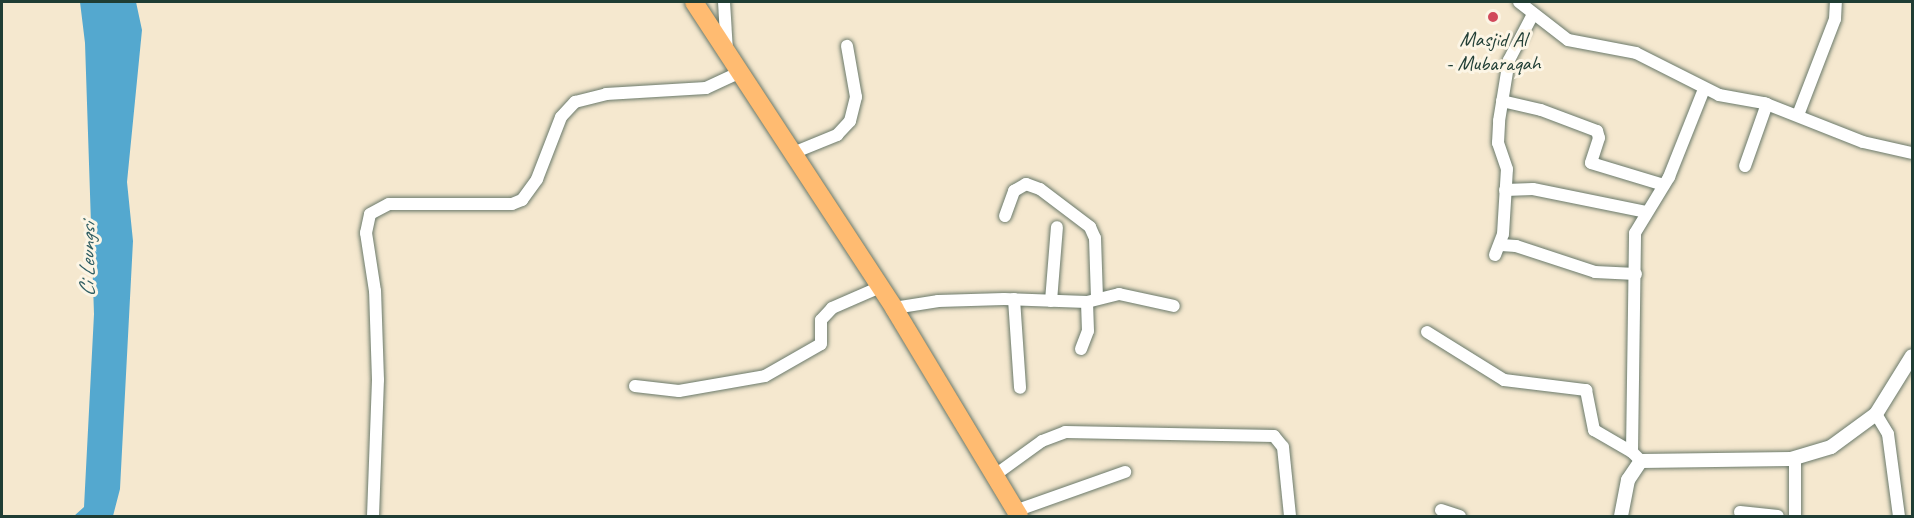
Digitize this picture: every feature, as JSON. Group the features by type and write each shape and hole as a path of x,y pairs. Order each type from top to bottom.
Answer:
{"main road":[{"path":"694,2 894,308 1017,514"}],"street":[{"path":"724,2 728,52"},
{"path":"1519,2 1568,40 1636,53 1704,89 1767,104 1863,142 1912,153"},
{"path":"1798,115 1835,19 1836,2"},
{"path":"1533,14 1513,48 1502,101 1498,137 1507,169 1498,250 1516,246 1595,272 1636,274"},
{"path":"793,153 837,135 850,121 856,97 847,46"},
{"path":"373,516 378,380 375,291 366,233 370,214 389,204 512,204 522,200 537,179 561,117 575,102 606,94 706,88 740,72"},
{"path":"1621,516 1628,480 1636,456 1631,316 1636,274 1635,233 1664,185 1704,89"},
{"path":"1502,101 1541,110 1599,131 1591,163 1664,185"},
{"path":"1745,166 1767,104"},
{"path":"1005,216 1014,191 1026,184 1040,189 1090,227 1095,238 1092,300 1088,331 1081,349"},
{"path":"1505,190 1533,189 1646,212"},
{"path":"1051,301 1057,227"},
{"path":"635,386 679,391 765,376 821,344 821,320 832,308 880,287"},
{"path":"894,308 938,301 1092,300 1119,294 1174,306"},
{"path":"1014,299 1020,388"},
{"path":"1427,332 1504,380 1586,390 1594,430 1636,456 1795,458 1831,447 1876,414 1912,356"},
{"path":"1876,414 1888,434 1899,516"},
{"path":"995,475 1041,441 1065,432 1274,436 1283,447 1290,516"},
{"path":"1795,458 1795,516"},
{"path":"1017,514 1125,472"},
{"path":"1441,510 1460,516"},
{"path":"1740,512 1778,516"}],"water":[{"path":"80,2 136,2 142,30 127,182 133,241 120,489 113,516 74,516 84,507 94,314 85,43"}],"place":[{"name":"Masjid Al - Mubaraqah","path":"1493,17"}],"water label":[{"name":"Ci Leungsi","path":"88,260"}]}
